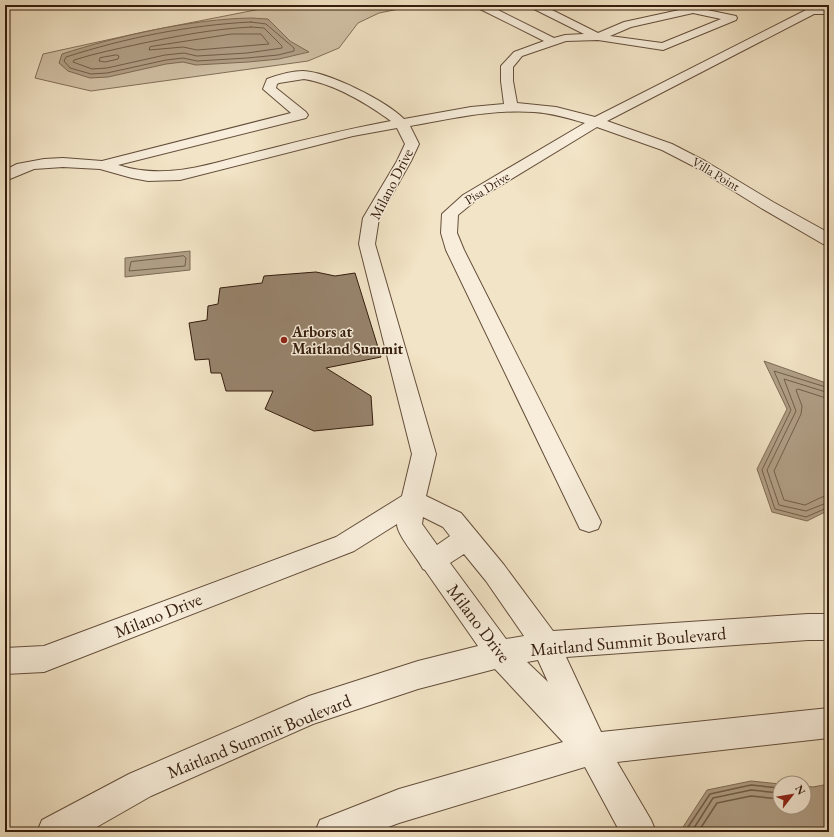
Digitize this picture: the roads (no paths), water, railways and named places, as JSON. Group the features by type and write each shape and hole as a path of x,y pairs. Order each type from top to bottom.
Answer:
{"street":[{"path":"480,5 552,42"},
{"path":"511,107 507,81 507,66 518,54 565,38 598,37 663,47 732,18 693,10 628,24 598,37 534,5"},
{"name":"Pisa Drive","path":"589,522 455,250 449,233 450,214 469,198 596,122 812,11 829,11"},
{"name":"Milano Drive","path":"102,165 301,114 269,89 271,82 287,76 306,75 325,80 376,105 402,124 412,144 404,161 371,218 367,244 424,454 409,526 432,561 500,654 592,749"},
{"name":"Milano Drive","path":"5,176 24,167 50,163 76,163 102,165 137,176 157,178 172,176 353,132 471,111 511,107 556,111 596,122"},
{"name":"Villa Point","path":"596,122 667,147 687,157 829,240"},
{"path":"413,501 452,520 495,573 546,645 592,749 639,832"},
{"name":"Milano Drive","path":"5,661 44,659 345,544 413,501"},
{"path":"432,561 467,539"},
{"name":"Maitland Summit Boulevard","path":"54,832 140,785 309,711 418,675 500,654 546,645 808,626 829,627"},
{"path":"332,832 399,806 592,749 829,724"}],"water":[{"path":"228,19 268,19 290,41 309,52 279,59 248,62 196,65 183,62 166,64 108,77 90,78 68,71 59,63 62,54 131,35 180,25"},
{"path":"190,251 190,270 125,277 125,258"},
{"path":"764,361 829,384 829,510 807,521 772,512 757,469 787,409"},
{"path":"751,781 772,783 772,815 812,815 812,787 829,784 829,832 686,832 683,827 707,790"}],"place":[{"name":"Arbors at Maitland Summit","path":"284,340"}]}
